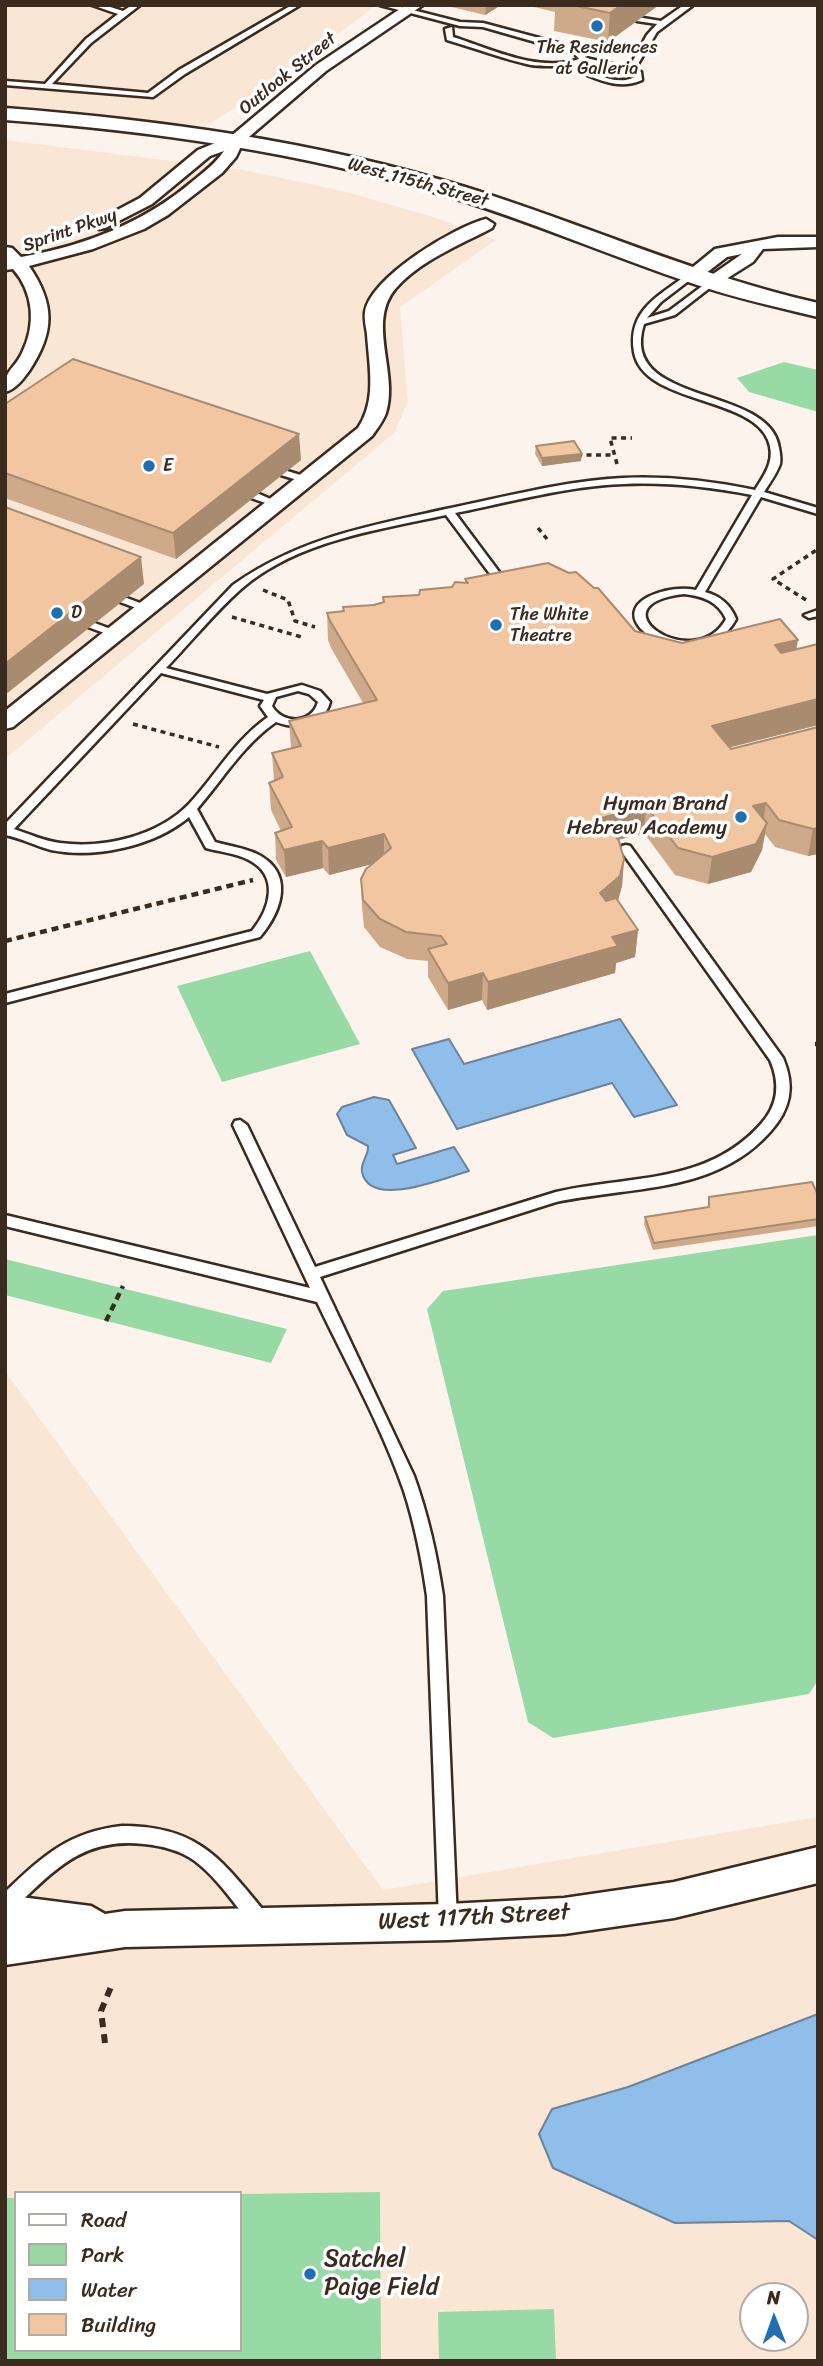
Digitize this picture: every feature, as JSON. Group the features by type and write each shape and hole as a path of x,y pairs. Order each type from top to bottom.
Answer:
{"street":[{"name":"Outlook Street","path":"233,149 321,68 414,11"},
{"name":"West 115th Street","path":"5,114 119,124 233,149 359,166 457,191 693,286 818,310"},
{"name":"West 115th Street","path":"5,129 204,153 233,149 311,174 428,205"},
{"name":"Sprint Pkwy","path":"9,257 104,240 150,222 182,202 233,149"},
{"name":"Sprint Pkwy","path":"9,257 122,214 155,195 204,153"},
{"name":"West 115th Street","path":"463,216 510,233"},
{"path":"5,722 352,445 376,416 380,399 374,312 377,299 387,284 406,270 486,224"},
{"path":"693,286 747,258 758,245 818,242"},
{"name":"West 115th Street","path":"559,250 693,286 818,327"},
{"name":"Sprint Pkwy","path":"5,387 34,348 42,320 34,284 9,257"},
{"name":"West 117th Street","path":"5,1947 125,1929 448,1922 564,1916 674,1900 818,1865"},
{"name":"West 117th Street","path":"5,1913 125,1929"}],"lane":[{"path":"95,5 123,13"},
{"path":"47,86 82,46 137,5"},
{"path":"5,83 150,95 190,67 297,5"},
{"path":"383,5 460,24 483,25 577,51 583,60 637,72 639,78 633,82 619,83 572,67 552,67 450,38 449,29"},
{"path":"631,71 642,58 649,37 662,23 688,6"},
{"path":"414,11 421,20 449,29 460,24"},
{"path":"640,19 662,23"},
{"path":"572,67 583,60"},
{"path":"643,322 672,313 693,286"},
{"path":"693,286 650,306 637,332 635,345 638,357 646,368 678,388 748,415 774,437 778,450 776,463 699,593"},
{"path":"284,473 307,480"},
{"path":"275,718 260,727 239,749 191,808 160,830 116,844 67,848 6,831 237,587 266,566 319,543 449,512 575,486 617,481 689,482 758,493 818,511"},
{"path":"255,496 277,504"},
{"path":"449,512 503,584"},
{"path":"684,591 699,593 722,603 731,619 729,627 712,639 699,642 670,640 645,628 640,619 640,610 645,602 655,596 684,591"},
{"path":"124,600 147,609"},
{"path":"92,625 115,634"},
{"path":"159,669 270,698"},
{"path":"298,688 315,692 324,702 321,713 307,721 288,723 275,718 268,713 266,706 270,698 280,691 298,688"},
{"path":"5,999 256,934 269,920 276,902 276,886 271,876 256,859 210,845 191,808"},
{"path":"312,1274 583,1190 696,1175 737,1155 767,1128 779,1111 786,1093 784,1075 776,1058 626,849"},
{"path":"240,1125 410,1484 428,1546 435,1596 448,1922"},
{"path":"5,1220 322,1297"},
{"path":"5,1905 74,1846 96,1839 142,1836 185,1844 202,1856 265,1926"}],"path":[{"path":"621,475 610,438 632,438"},
{"path":"564,456 615,455"},
{"path":"538,528 547,540"},
{"path":"811,612 807,600 773,579 818,550"},
{"path":"259,589 288,600 295,621 315,627"},
{"path":"231,616 305,638"},
{"path":"132,723 233,751 239,749"},
{"path":"5,941 271,876"},
{"path":"106,1321 123,1286"},
{"path":"105,2043 99,2025 99,2010 113,1982"}],"shaded area":[{"path":"5,5 377,5 242,104 205,126 5,108"},
{"path":"5,140 244,170 347,192 433,217 496,240 400,307 408,402 394,433 5,759"},
{"path":"5,1371 383,1890 818,1817 818,2361 5,2361"}],"green space":[{"path":"784,362 818,370 818,412 749,392 737,378"},
{"path":"310,951 360,1044 222,1082 177,986"},
{"path":"818,1235 818,1680 809,1694 553,1738 528,1722 427,1309 443,1291"},
{"path":"5,1259 287,1329 271,1363 5,1295"},
{"name":"Satchel Paige Field","path":"380,2192 381,2361 5,2361 5,2198 14,2198 14,2352 242,2352 242,2194"},
{"path":"554,2309 556,2361 439,2361 438,2312"}],"water":[{"path":"620,1019 677,1105 634,1117 612,1083 457,1129 412,1049 449,1039 464,1064"},
{"path":"374,1097 389,1100 416,1148 393,1155 397,1164 454,1147 469,1171 410,1188 379,1189 368,1183 362,1168 368,1146 347,1135 337,1114 342,1107"},
{"path":"818,2014 818,2240 789,2221 675,2223 553,2168 539,2134 552,2109 628,2087"}],"building":[{"path":"572,5 621,5 610,13"},
{"name":"E","path":"73,359 299,434 173,533 5,473 5,404"},
{"path":"574,441 582,454 542,458 536,446"},
{"name":"D","path":"5,507 141,557 5,664"},
{"path":"548,563 569,573 576,572 594,588 598,588 635,631 682,643 780,619 798,640 775,645 781,653 818,644 818,699 712,726 731,749 818,727 818,828 779,820 766,803 753,806 767,823 756,844 712,857 678,848 646,806 594,820 612,832 619,841 624,859 620,876 600,893 606,901 616,898 638,930 612,937 618,946 488,982 483,973 448,983 428,949 447,944 441,936 406,932 380,919 363,900 361,879 366,869 391,848 384,834 328,848 322,841 284,850 275,833 292,827 269,783 283,777 272,753 301,746 289,721 377,700 327,613 344,611 343,607 374,605 384,602 383,597 419,595 420,590 452,587 455,582 468,583 465,579"},
{"path":"812,1182 818,1195 818,1219 654,1243 645,1217 709,1207 709,1197"}],"place":[{"name":"The Residences at Galleria","path":"597,26"},
{"name":"E","path":"149,466"},
{"name":"D","path":"57,613"},
{"name":"The White Theatre","path":"496,625"},
{"name":"Hyman Brand Hebrew Academy","path":"741,817"},
{"name":"Satchel Paige Field","path":"310,2274"}]}
